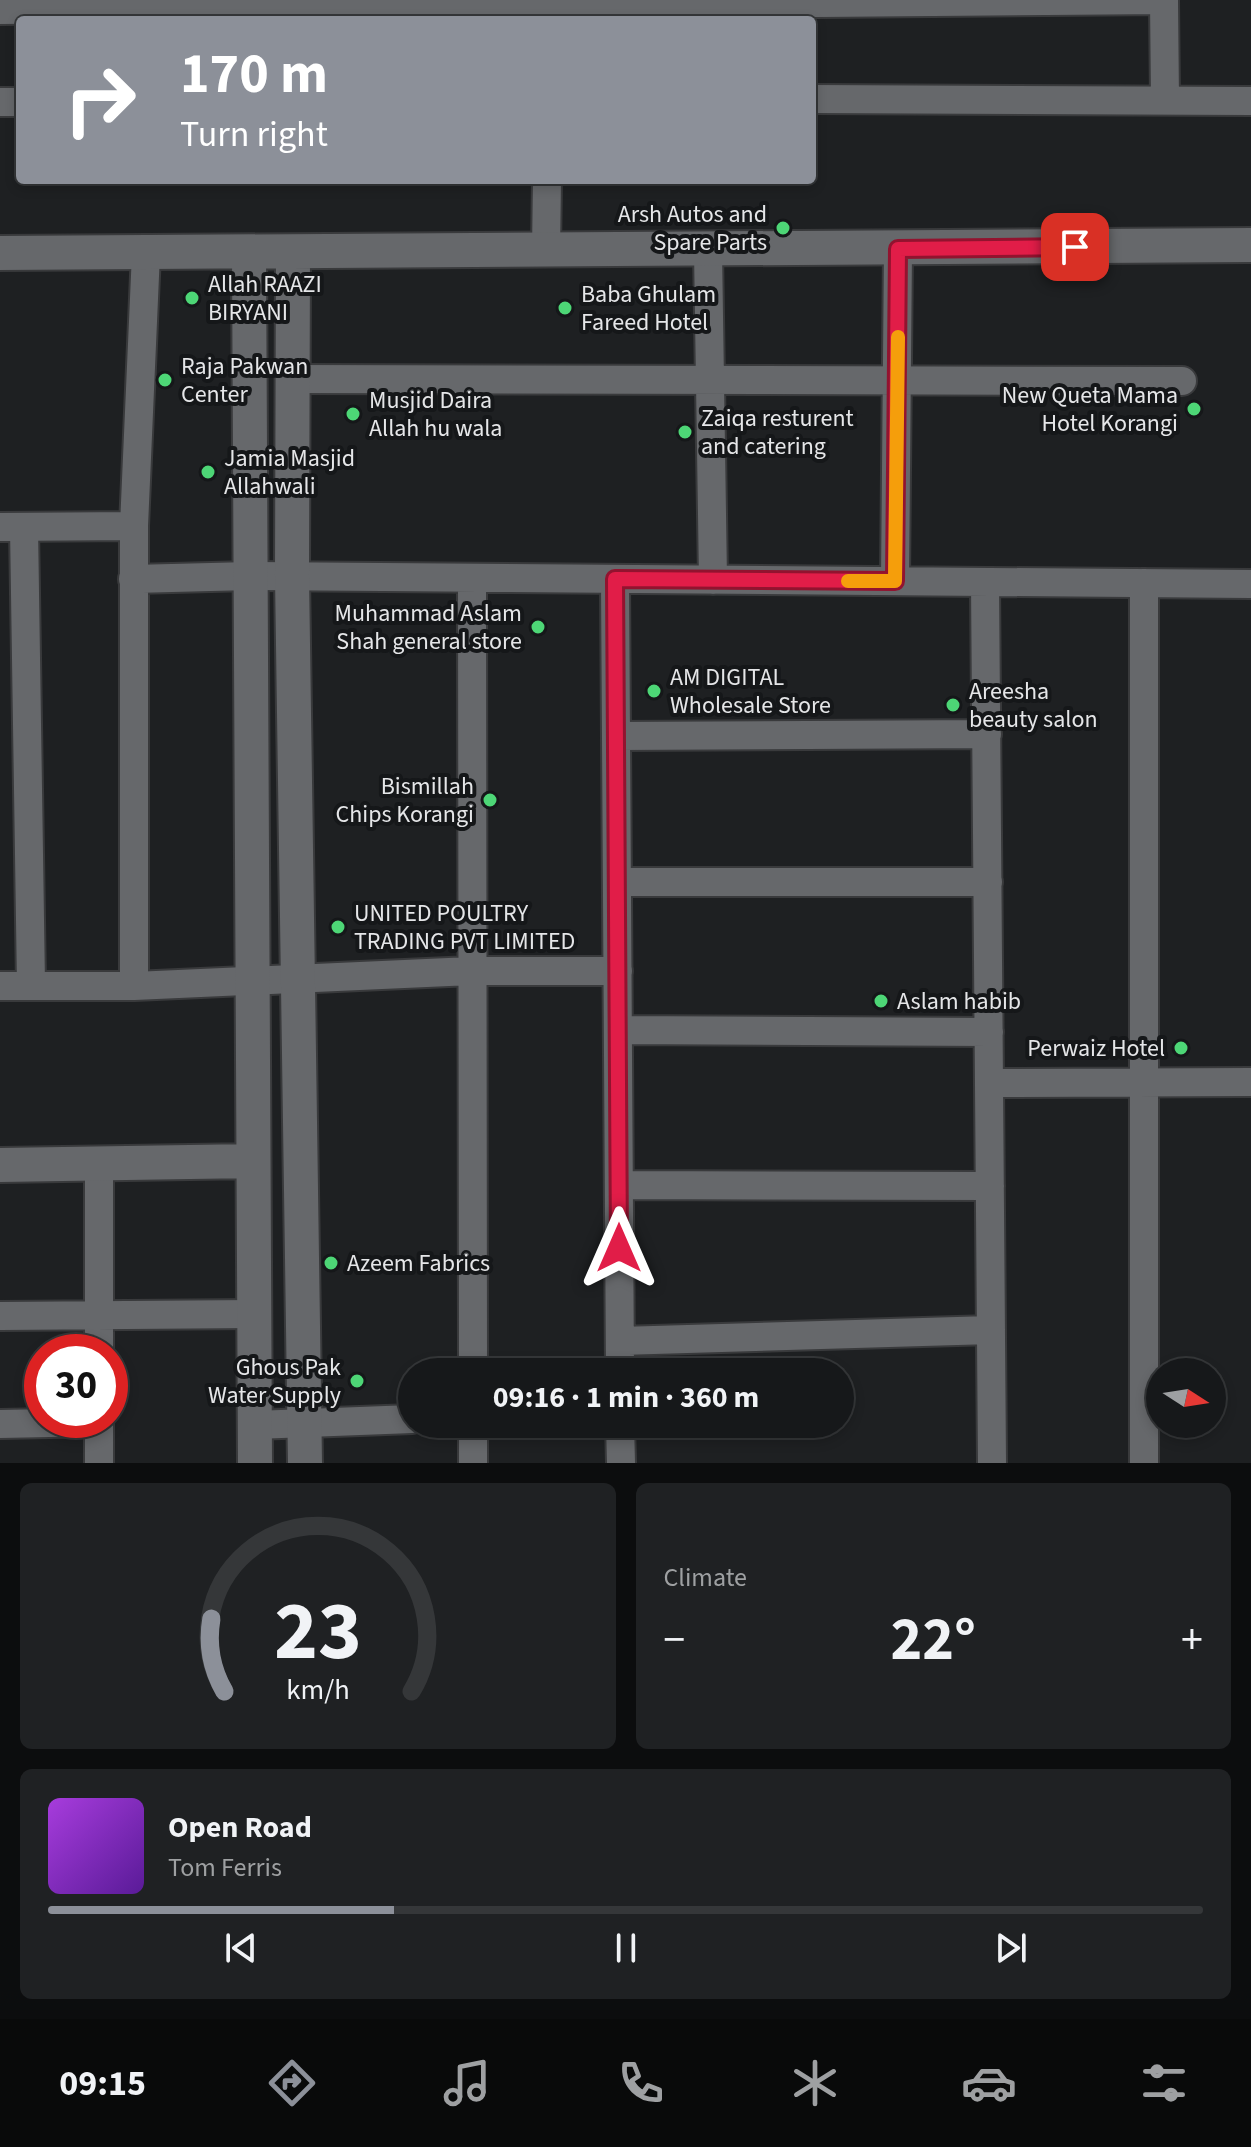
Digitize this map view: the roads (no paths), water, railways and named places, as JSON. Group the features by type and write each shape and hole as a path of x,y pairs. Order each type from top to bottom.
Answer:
{"street":[{"path":"0,10 548,8 1164,0 1165,100"},
{"path":"816,99 1251,101"},
{"path":"546,251 547,184"},
{"path":"0,253 1251,245"},
{"path":"895,581 898,249"},
{"path":"708,250 713,580"},
{"path":"249,252 255,1463"},
{"path":"293,252 292,576 305,1463"},
{"path":"134,986 133,579 146,253"},
{"path":"293,379 1182,381"},
{"path":"31,985 12,527 134,526"},
{"path":"133,579 292,576 1251,584"},
{"path":"472,578 473,1358"},
{"path":"615,579 620,1358"},
{"path":"985,582 992,1463"},
{"path":"1144,583 1144,1463"},
{"path":"616,736 987,734"},
{"path":"617,882 988,882"},
{"path":"0,986 134,986 471,971 618,971"},
{"path":"618,1030 989,1032"},
{"path":"990,1083 1251,1082"},
{"path":"0,1165 253,1161"},
{"path":"99,1165 99,1334"},
{"path":"619,1185 990,1186"},
{"path":"0,1316 254,1314"},
{"path":"620,1341 991,1330"},
{"path":"255,1425 398,1420"},
{"path":"0,1424 24,1423"},
{"path":"99,1438 99,1463"},
{"path":"473,1438 473,1463"},
{"path":"620,1438 621,1463"}],"place":[{"name":"Arsh Autos and Spare Parts","path":"783,228"},
{"name":"Allah RAAZI BIRYANI","path":"192,298"},
{"name":"Baba Ghulam Fareed Hotel","path":"565,308"},
{"name":"Raja Pakwan Center","path":"165,380"},
{"name":"New Queta Mama Hotel Korangi","path":"1194,409"},
{"name":"Musjid Daira Allah hu wala","path":"353,414"},
{"name":"Zaiqa resturent and catering","path":"685,432"},
{"name":"Jamia Masjid Allahwali","path":"208,472"},
{"name":"Muhammad Aslam Shah general store","path":"538,627"},
{"name":"AM DIGITAL Wholesale Store","path":"654,691"},
{"name":"Areesha beauty salon","path":"953,705"},
{"name":"Bismillah Chips Korangi","path":"490,800"},
{"name":"UNITED POULTRY TRADING PVT LIMITED","path":"338,927"},
{"name":"Aslam habib","path":"881,1001"},
{"name":"Perwaiz Hotel","path":"1181,1048"},
{"name":"Azeem Fabrics","path":"331,1263"},
{"name":"Ghous Pak Water Supply","path":"357,1381"}]}
